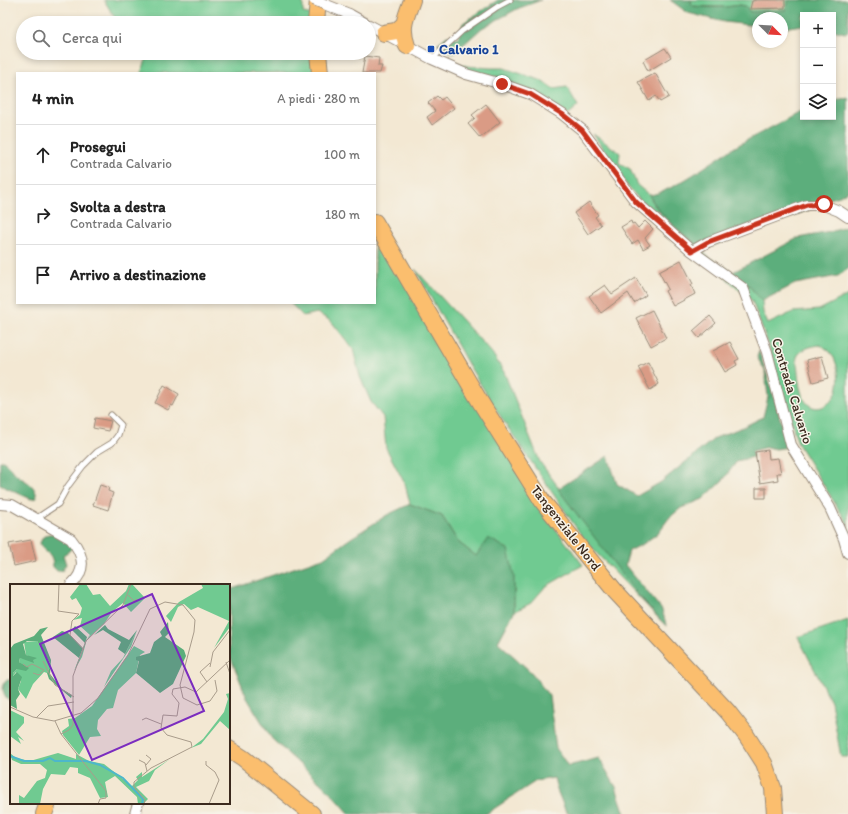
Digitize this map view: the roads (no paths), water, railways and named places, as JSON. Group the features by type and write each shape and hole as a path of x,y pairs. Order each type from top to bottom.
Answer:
{"main road":[{"path":"317,16 318,0"},
{"path":"407,46 403,35 403,25 412,0"},
{"path":"384,33 396,31 403,25"},
{"path":"319,60 320,72"},
{"name":"Tangenziale Nord","path":"376,224 479,400 543,502 615,591 728,712 746,735 764,763 773,788 774,814"},
{"path":"230,750 243,758 312,814"},
{"path":"44,814 48,804"}],"street":[{"path":"314,0 353,16"},
{"name":"Contrada Calvario","path":"376,29 432,59 466,74 530,94 562,114 582,130 636,202 692,251 743,288 767,352 791,445 830,508 844,539 848,553"},
{"path":"692,251 708,242 807,205 824,204 848,217"},
{"path":"0,504 12,505 37,518 71,539 77,545 82,563 81,572 72,584"},
{"path":"135,814 138,804"}],"lane":[{"path":"432,59 462,30 510,0"},
{"path":"37,518 58,504 68,486 83,466 97,452 112,443 118,435 121,425 110,415"}],"place":[{"name":"Calvario 1","path":"431,49"}]}
